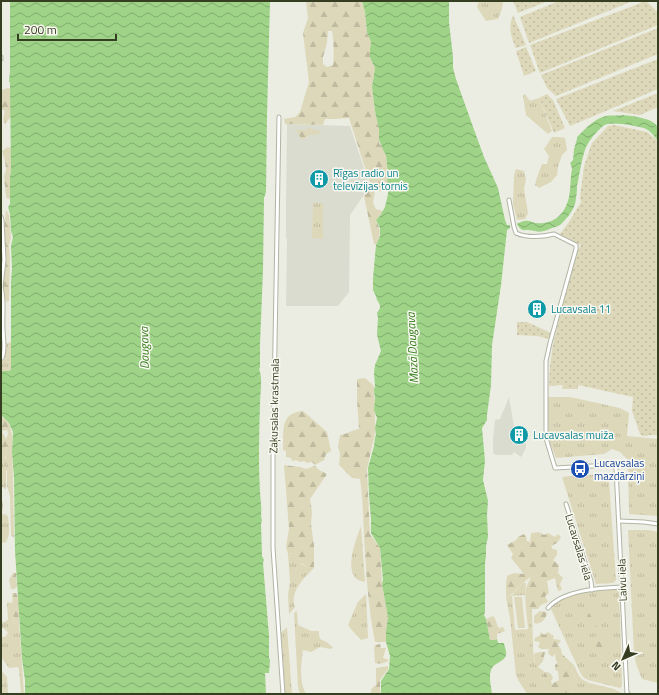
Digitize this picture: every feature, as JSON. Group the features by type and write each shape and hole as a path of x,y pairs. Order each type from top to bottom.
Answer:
{"street":[{"name":"Zaķusalas krastmala","path":"279,117 273,456 273,548 283,694"},
{"name":"Laivu iela","path":"509,200 516,232 521,235 530,236 548,236 554,234 576,245 546,361 546,438 555,468 615,466 617,473 627,694"},
{"path":"1,217 4,260 1,287 3,293 4,355 2,358"},
{"name":"Lucavsalas iela","path":"566,504 591,581 592,590"},
{"path":"619,521 658,524"},
{"path":"548,608 553,602 579,591 622,587"}],"shaded area":[{"path":"287,124 350,126 370,186 350,215 349,292 338,306 286,306"},
{"path":"509,397 517,445 526,443 526,448 521,457 514,452 512,455 496,455 493,453 495,420 500,419"}],"green space":[{"path":"306,1 362,1 365,12 367,32 371,42 370,56 375,68 372,87 379,130 379,143 386,155 388,174 388,187 382,191 375,190 373,203 376,209 383,211 376,220 380,232 376,245 374,244 364,196 371,186 349,118 325,119 323,125 285,124 284,119 295,117 300,112 309,82 303,33 308,18","holes":["328,31 332,31 334,48 333,65 327,67 323,64 323,57 327,43"]},
{"path":"479,1 503,1 498,19 486,21 477,7"},
{"path":"513,1 548,1 518,13"},
{"path":"559,1 633,1 529,43 520,17"},
{"path":"646,1 658,12 658,25 540,73 530,45"},
{"path":"513,15 526,45 516,48 511,32 511,19"},
{"path":"658,28 658,54 556,96 547,88 541,75"},
{"path":"526,47 536,71 524,76 516,51"},
{"path":"658,59 658,89 570,126 556,99"},
{"path":"8,88 11,89 13,114 5,124 3,119 5,111 1,109 1,90"},
{"path":"658,93 658,107 640,115 613,111"},
{"path":"525,94 530,101 539,98 552,131 548,134 526,115 523,96"},
{"path":"547,94 553,100 565,128 554,133 539,98"},
{"path":"614,125 647,132 658,141 658,435 643,436 640,434 632,411 633,397 578,385 578,389 562,389 563,385 549,386 553,344 570,276 577,252 581,245 560,234 581,202 580,198 584,166 592,143 608,126"},
{"path":"309,127 314,130 319,130 320,133 309,135 304,139 301,139 298,133 294,130 306,130"},
{"path":"552,137 565,138 567,150 562,155 557,175 551,182 539,188 535,185 536,180 542,164 547,164 549,156 544,149"},
{"path":"8,147 12,149 12,197 8,199 6,197 4,176 6,170 5,161 2,151"},
{"path":"516,169 524,171 526,179 524,189 528,213 525,219 517,220 513,204 514,176"},
{"path":"313,203 323,203 323,239 312,238"},
{"path":"6,210 9,215 11,237 9,246 9,301 6,302 3,290 4,231"},
{"path":"517,322 527,322 549,332 551,334 549,339 537,336 517,335"},
{"path":"11,342 11,370 1,371 1,361 5,359 4,344"},
{"path":"365,378 374,387 375,433 367,469 369,516 370,534 380,548 382,584 388,617 386,642 375,642 368,589 360,479 352,478 339,465 340,454 338,447 340,435 359,429 357,379"},
{"path":"548,397 570,397 620,408 629,413 627,436 658,439 658,516 629,514 628,460 620,452 612,449 604,454 556,458 548,438"},
{"path":"303,411 327,432 331,451 326,454 324,460 315,465 312,462 307,463 304,461 292,461 291,458 286,457 286,451 283,450 283,430 286,419 295,412"},
{"path":"1,416 9,423 12,434 14,537 11,536 10,496 7,486 7,470 10,467 6,463 7,446 4,450 1,449 1,433 3,433 6,439 8,434 7,430 2,431"},
{"path":"6,445 7,450 5,458 10,467 6,471 5,489 1,486 1,449 4,450"},
{"path":"284,465 306,469 315,466 327,474 310,499 314,546 314,568 310,568 297,561 297,555 295,553 288,554 286,547 289,529"},
{"path":"601,474 609,480 616,580 613,583 596,584 562,477"},
{"path":"1,500 3,502 2,513 4,515 6,514 9,523 9,534 5,543 1,542"},
{"path":"361,526 365,582 357,579 353,574 351,567 353,549"},
{"path":"628,530 648,530 658,532 658,683 642,679 636,664 634,653"},
{"path":"539,532 544,535 548,533 555,537 558,534 561,537 557,543 551,546 553,549 557,550 557,555 553,560 559,565 558,573 563,578 560,584 562,590 558,591 555,578 547,581 549,593 545,596 548,602 541,605 538,609 526,609 525,600 527,585 531,577 513,593 506,597 507,576 514,573 524,574 511,558 513,554 507,545 524,534 527,541 530,542 531,533"},
{"path":"295,553 301,564 314,568 297,589 294,599 295,607 289,614 288,595 290,582 288,554"},
{"path":"13,573 16,573 17,587 11,589 9,580"},
{"path":"524,582 526,584 525,595 512,596 515,630 528,629 526,609 532,608 535,666 545,672 543,677 547,694 527,694 516,675 510,618 506,597 512,595"},
{"path":"618,589 622,686 620,688 588,680 583,677 551,609 561,599 570,596"},
{"path":"12,593 16,593 19,603 19,622 14,624"},
{"path":"366,594 368,638 361,640 348,625 358,602"},
{"path":"514,597 522,597 525,628 518,628"},
{"path":"7,602 13,603 14,624 19,622 24,694 21,694 18,667 9,668 1,657 1,637 5,637 8,633 1,627 1,622 6,622 6,620 8,620"},
{"path":"297,611 298,625 311,631 319,631 320,638 333,647 331,649 320,647 311,652 303,650 301,678 306,694 300,694 298,687 294,613"},
{"path":"540,611 546,612 547,614 544,620 540,623 534,623 534,616"},
{"path":"596,611 599,616 592,619 598,628 598,633 591,630 587,617 588,614"},
{"path":"493,616 499,628 503,627 505,631 497,634 497,639 490,640 486,619"},
{"path":"287,627 292,694 286,694 285,692 281,633"},
{"path":"541,632 544,635 548,632 554,636 553,639 561,640 558,645 562,654 574,665 571,670 577,681 572,688 571,694 547,694 543,677 545,672 547,672 551,674 553,678 551,681 552,684 559,680 558,671 555,670 555,665 558,662 556,661 555,654 552,657 548,653 549,649 541,649 538,647 540,642 534,641"},
{"path":"599,633 604,633 611,649 602,661 591,641"},
{"path":"380,644 381,648 386,648 383,658 389,660 378,664 375,663 374,648 375,645"},
{"path":"545,652 543,661 538,667 535,667 534,654"},
{"path":"574,665 579,676 583,680 589,683 614,689 621,694 571,694 572,688 577,681 571,670"},
{"path":"388,666 388,669 380,680 380,694 371,694 372,688 376,685 376,668"},
{"path":"1,670 7,677 8,694 1,694"}],"water":[{"name":"Daugava","path":"10,1 270,1 266,192 264,198 259,369 261,381 259,480 262,520 262,556 264,560 270,660 269,673 265,673 266,694 25,693 15,551 12,451 13,432 9,423 1,415 1,371 11,370 11,246 13,237 8,207 10,204 11,173 9,81"},
{"name":"Mazā Daugava","path":"362,1 449,1 449,22 453,68 484,157 498,188 505,220 507,225 510,225 510,228 507,230 492,345 491,385 487,420 482,428 485,461 483,480 488,501 488,537 485,564 484,615 490,640 497,639 498,643 504,643 506,652 505,657 492,668 490,674 492,694 381,694 381,681 389,669 390,656 386,642 388,617 382,584 383,580 380,548 371,533 368,468 376,435 375,428 377,418 374,410 374,373 375,365 381,351 377,335 377,313 380,306 373,290 376,245 380,236 380,228 376,220 385,207 388,194 388,174 386,155 379,140 379,130 372,87 375,68 370,57 371,42 367,32 365,12"},
{"path":"623,115 643,118 653,122 658,128 658,141 644,128 616,123 606,124 593,136 586,147 577,186 575,204 568,216 558,226 544,231 537,232 520,229 517,224 521,222 547,222 557,218 561,214 565,209 569,197 572,169 570,163 573,160 577,137 590,124 602,117"}],"place":[{"name":"Rīgas radio un televīzijas tornis","path":"319,179"},
{"name":"Lucavsala 11","path":"537,309"},
{"name":"Lucavsalas muiža","path":"519,435"},
{"name":"Lucavsalas mazdārziņi","path":"580,469"}]}
